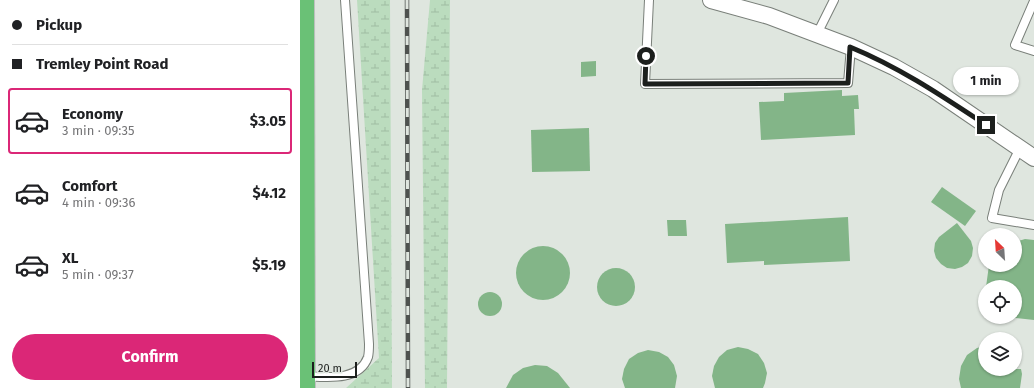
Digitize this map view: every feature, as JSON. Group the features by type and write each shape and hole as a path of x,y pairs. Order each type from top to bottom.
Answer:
{"highway":[{"path":"303,0 304,382"}],"street":[{"path":"711,0 769,16 850,47 894,67 933,89 1034,158"}],"lane":[{"path":"304,382 350,375 362,367 368,356 369,344 345,0"},
{"path":"649,0 645,84 848,83 850,47"},
{"path":"817,34 834,0"},
{"path":"1034,1 1015,45 1034,51"},
{"path":"1020,148 999,190 992,218 1034,225"}],"green space":[{"path":"357,0 390,0 392,388 346,388 379,358"},
{"path":"430,0 450,0 447,388 425,388 422,90"}],"building":[{"path":"596,61 596,76 581,77 581,62"},
{"path":"842,90 842,96 858,95 859,109 854,109 855,135 761,140 759,102 784,101 784,93"},
{"path":"589,128 590,171 532,172 531,130"},
{"path":"942,187 976,211 965,226 931,202"},
{"path":"848,217 850,261 764,265 764,261 727,263 725,224"},
{"path":"667,220 686,220 687,236 668,236"},
{"path":"957,223 971,241 973,248 972,256 968,263 962,267 955,269 947,268 936,258 934,251 935,243 939,237"},
{"path":"1022,240 1034,240 1034,320 1022,319 1022,280 987,280 988,272 1022,272"},
{"path":"538,246 548,246 562,254 568,263 570,273 568,283 562,292 548,300 538,300 528,295 521,288 516,278 516,268 521,258 528,251"},
{"path":"612,268 620,268 630,273 634,280 634,294 630,301 620,306 612,306 602,301 600,298 597,291 597,283 602,273 605,271"},
{"path":"490,292 495,293 501,299 501,309 495,315 490,316 485,315 479,309 478,304 479,299 485,293"},
{"path":"738,347 748,349 758,354 764,363 767,373 763,388 715,388 712,376 714,366 719,357 727,350"},
{"path":"977,348 978,376 1022,376 1020,388 961,388 959,379 961,366 967,355"},
{"path":"648,350 659,352 668,357 674,365 677,376 675,388 625,388 622,379 624,369 629,359 638,353"},
{"path":"535,365 547,366 558,373 570,388 506,388 513,375 523,368"}],"railway":[{"path":"407,0 408,388"}],"route":[{"path":"646,56 645,84 848,83 850,47 894,67 933,89 986,125"}]}
